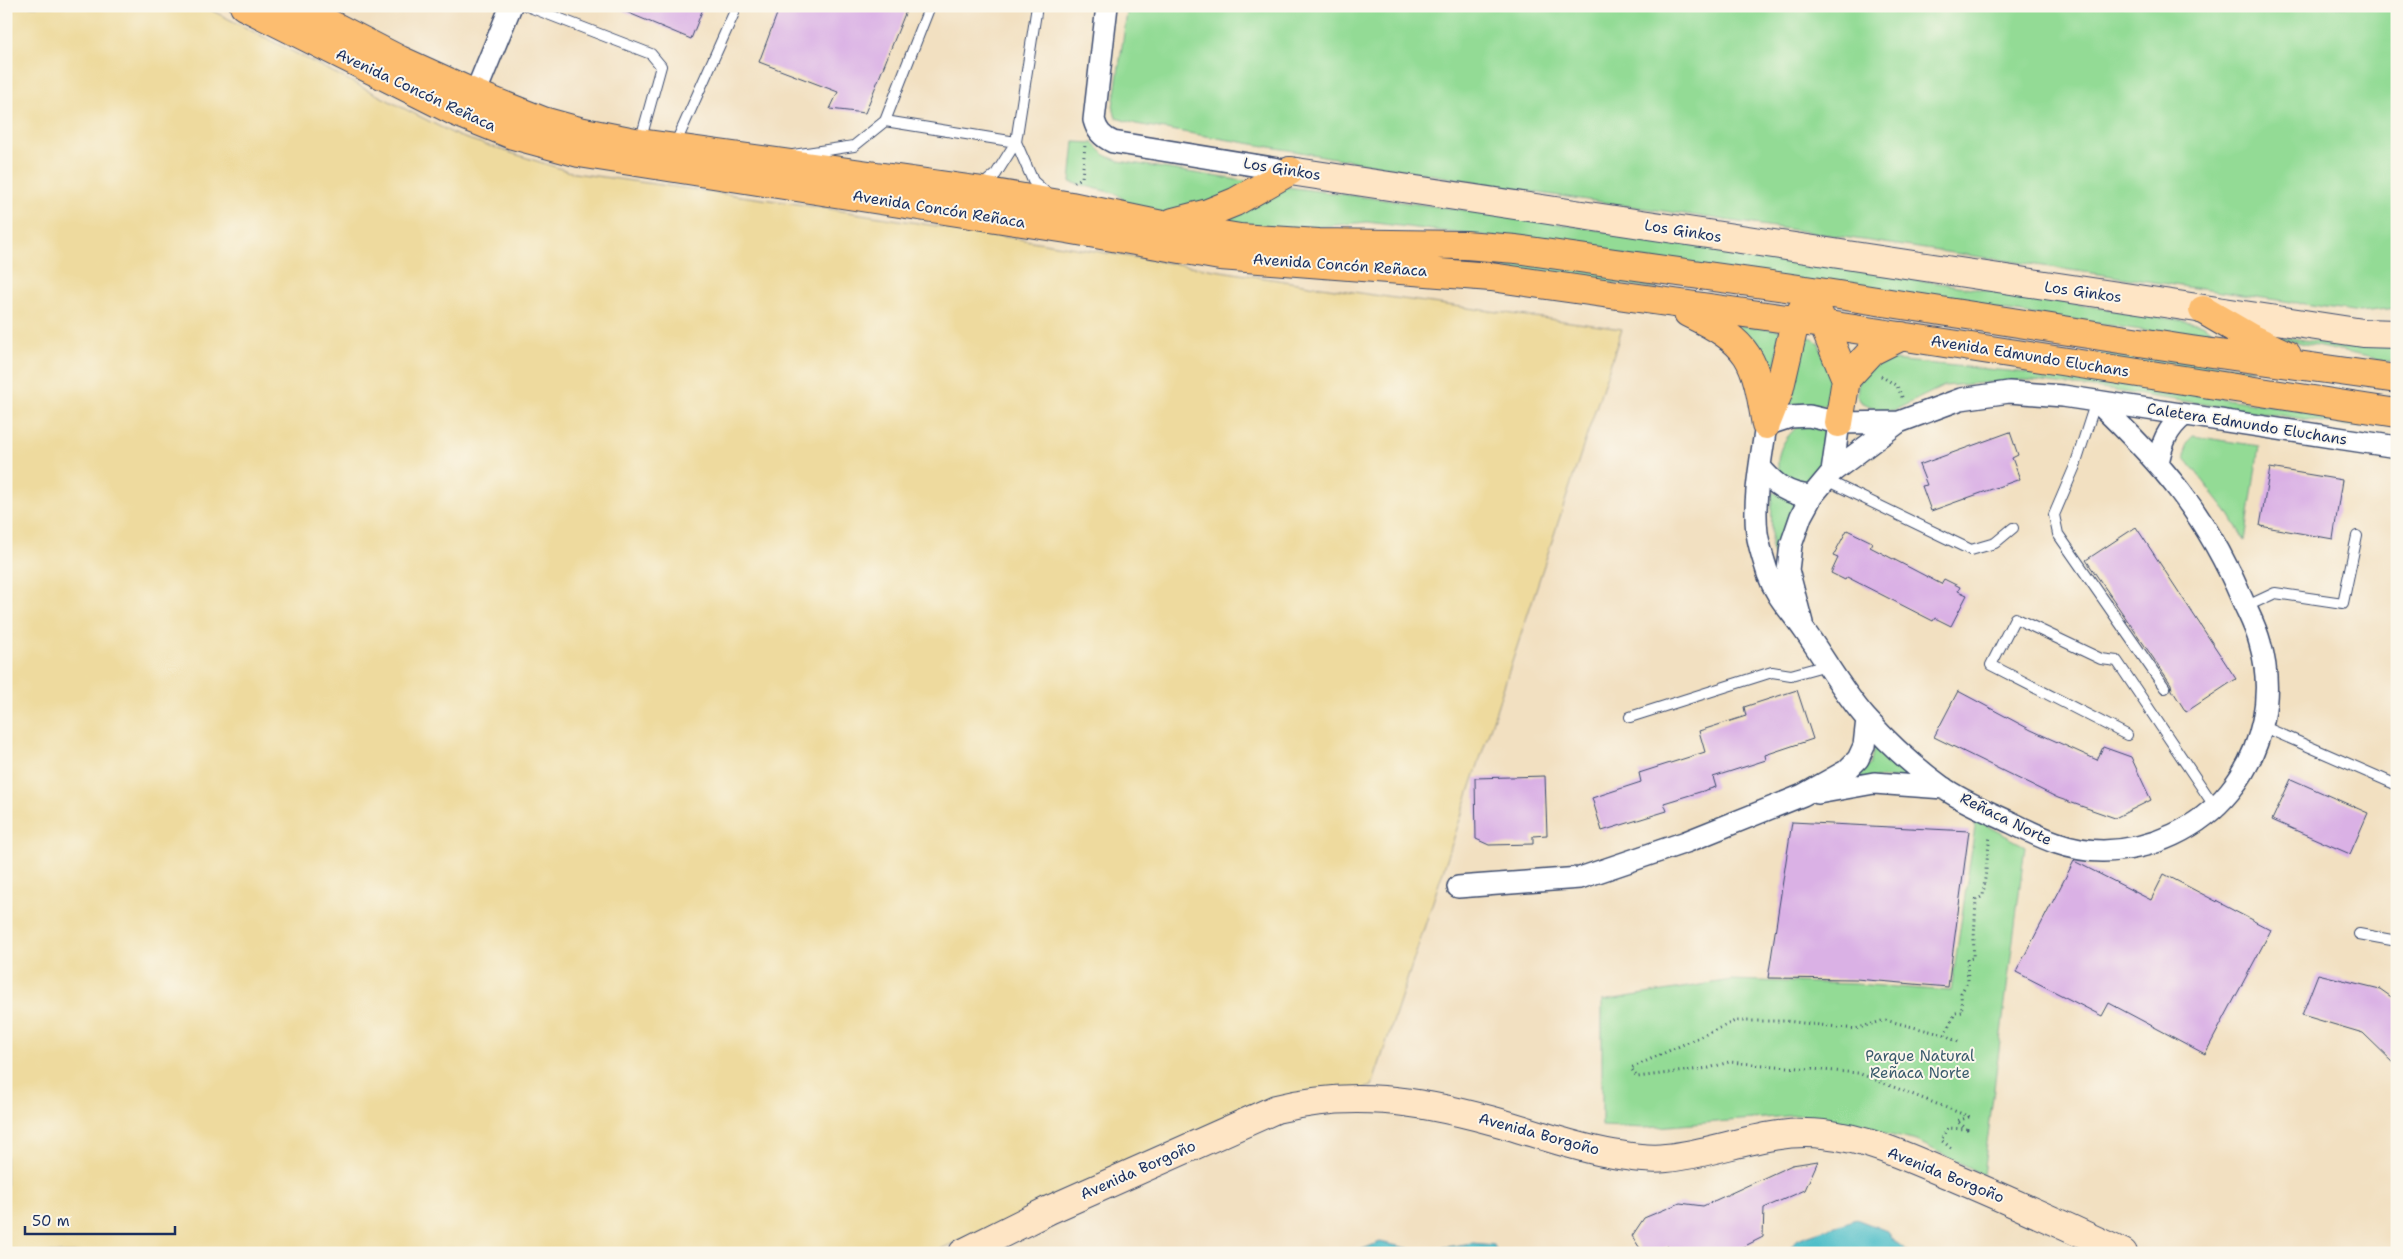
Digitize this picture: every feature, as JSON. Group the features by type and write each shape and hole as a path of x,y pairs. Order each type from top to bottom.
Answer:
{"main road":[{"name":"Avenida Concón Reñaca","path":"244,6 456,112 513,135 579,153 948,210 1220,256 1491,277 1664,302"},
{"name":"Avenida Concón Reñaca","path":"295,6 400,60 475,94 552,123 640,143 976,190 1240,238 1299,242 1465,245 1516,249 1674,273"},
{"path":"1162,225 1208,213 1235,202 1290,171"},
{"name":"Los Ginkos","path":"1290,171 2203,310 2363,333 2397,334"},
{"name":"Avenida Edmundo Eluchans","path":"1674,273 1813,291 2191,350 2397,379"},
{"path":"1766,425 1779,392 1795,322 1813,291"},
{"path":"1813,291 1822,324 1846,379 1839,423"},
{"path":"1664,302 1726,332 1752,361 1757,375 1766,425"},
{"name":"Avenida Edmundo Eluchans","path":"1664,302 1902,336 2397,413"},
{"path":"2203,310 2251,338 2308,366"},
{"path":"1846,379 1872,351 1902,336"},
{"name":"Avenida Borgoño","path":"963,1253 1049,1210 1276,1109 1312,1100 1370,1098 1430,1105 1490,1120 1562,1142 1639,1158 1665,1158 1693,1154 1753,1138 1785,1134 1823,1134 1861,1142 1928,1166 2123,1253"}],"street":[{"path":"475,94 511,6"},
{"name":"Los Ginkos","path":"1107,6 1094,120 1099,132 1105,138 1113,142 1290,171"},
{"name":"Reñaca Norte","path":"1803,628 1788,570 1791,545 1801,516 1812,496 1829,476 1899,422 1961,399 2009,392 2063,396 2096,401 2158,463 2191,503 2226,562 2259,638 2265,665 2267,685 2262,726 2256,746 2239,779 2215,807 2198,820 2162,840 2121,850 2100,851 2072,847 2039,837 1944,788 1867,719 1827,665 1803,628 1781,602 1770,578 1758,536 1756,508 1760,467 1766,425 1790,417 1809,416 1839,423 1899,422"},
{"name":"Caletera Edmundo Eluchans","path":"2096,401 2182,416 2397,447"},
{"path":"2158,463 2162,444 2172,425 2182,416"},
{"path":"1829,476 1839,423"},
{"path":"1760,467 1772,481 1785,490 1800,495 1812,496"},
{"path":"1458,887 1580,878 1686,842 1803,796 1846,771 1858,758 1864,746 1867,719"},
{"path":"1803,796 1874,783 1944,788"}],"lane":[{"path":"527,6 651,54 661,66 640,143"},
{"path":"765,160 854,146 885,121 930,6"},
{"path":"948,210 996,174 1016,142 1037,6"},
{"path":"674,148 734,13"},
{"path":"885,121 1016,142"},
{"path":"1016,142 1033,181 1050,196 1071,206"},
{"path":"2096,401 2075,466 2054,515 2058,534 2165,688"},
{"path":"1829,476 1971,550 1995,544 2013,528"},
{"path":"2245,607 2276,593 2343,603 2357,536"},
{"path":"2127,735 1991,665 2015,618 2101,659 2118,661 2215,807"},
{"path":"1630,717 1772,672 1791,675 1827,665"},
{"path":"2262,726 2397,785"},
{"path":"2359,934 2397,941"}],"path":[{"path":"1946,1035 1955,1013 1962,1012 1961,993 1968,981 1967,959 1974,958 1976,900 1983,896 1987,856"},
{"path":"1928,1166 1935,1150 1955,1153 1941,1140 1948,1128 1967,1129 1957,1121 1970,1117 1858,1073 1729,1062 1709,1068 1636,1077 1631,1068 1735,1021 1786,1021 1855,1029 1885,1020 1946,1035 1958,1042"}],"green space":[{"path":"1128,6 2397,6 2397,308 2360,312 1539,193 1136,124 1116,118 1113,107"},
{"path":"1074,142 1093,143 1105,155 1119,161 1257,183 1178,216 1134,209 1117,194 1070,182"},
{"path":"1287,187 1502,215 2203,324 2225,342 1499,238 1367,222 1294,229 1210,222"},
{"path":"1494,255 1595,269 1659,289 1407,257"},
{"path":"1736,325 1780,330 1772,394"},
{"path":"2244,331 2338,345 2397,347 2397,363"},
{"path":"1804,337 1813,338 1819,344 1834,389 1829,404 1790,407 1784,401"},
{"path":"2135,352 2254,369 2190,371 2073,355"},
{"path":"1882,359 2102,380 2365,420 2363,428 2102,389 2024,380 1944,386 1895,410 1881,411 1861,402 1857,395 1859,377"},
{"path":"1802,423 1826,430 1826,447 1819,469 1809,482 1802,487 1781,479 1778,463 1781,448 1785,441"},
{"path":"2193,436 2259,446 2245,541 2227,511 2185,458 2186,443"},
{"path":"1772,492 1802,503 1779,572 1771,548"},
{"path":"1874,747 1911,778 1854,778 1870,765"},
{"name":"Parque Natural Reñaca Norte","path":"1976,820 2025,846 1983,1175 1917,1141 1800,1115 1645,1128 1602,1126 1602,1001 1731,980 1854,984 1951,991"}],"sand":[{"path":"6,6 203,6 458,136 574,173 791,203 1366,294 1622,329 1372,1086 986,1229 931,1253 6,1253"}],"water":[{"path":"1856,1219 1887,1231 1893,1240 1910,1253 1787,1253 1797,1239"},
{"path":"1380,1242 1420,1251 1472,1243 1494,1245 1497,1253 1353,1253"}],"building":[{"path":"612,6 704,6 691,39"},
{"path":"780,6 908,6 865,113 830,109 838,92 759,62"},
{"path":"2010,432 2018,455 2012,458 2020,479 1931,511 1922,486 1927,485 1919,465"},
{"path":"2270,468 2342,480 2333,539 2260,526"},
{"path":"2136,527 2236,679 2186,712 2172,690 2171,684 2086,560"},
{"path":"1847,530 1872,542 1870,547 1941,584 1944,579 1960,587 1958,591 1967,595 1951,626 1935,618 1933,621 1847,577 1845,580 1831,573 1838,558 1833,556"},
{"path":"1797,690 1813,739 1765,755 1766,760 1713,777 1716,787 1664,803 1667,811 1602,831 1592,798 1641,782 1639,773 1705,752 1699,731 1746,716 1744,707"},
{"path":"1958,691 2031,730 2097,760 2103,747 2131,757 2151,800 2115,818 2058,798 1934,737"},
{"path":"1545,776 1547,835 1533,836 1533,844 1489,845 1476,839 1475,778"},
{"path":"2291,779 2368,813 2350,854 2272,820"},
{"path":"1792,822 1969,831 1948,987 1856,979 1768,978"},
{"path":"2074,861 2151,900 2164,874 2271,930 2205,1054 2109,1003 2102,1016 2016,972"},
{"path":"2318,974 2380,989 2397,1001 2397,1066 2363,1033 2302,1015"},
{"path":"1818,1161 1805,1190 1764,1208 1763,1237 1731,1253 1673,1253 1668,1246 1654,1253 1643,1253 1632,1236 1644,1218 1680,1203 1703,1206 1792,1165"}]}
